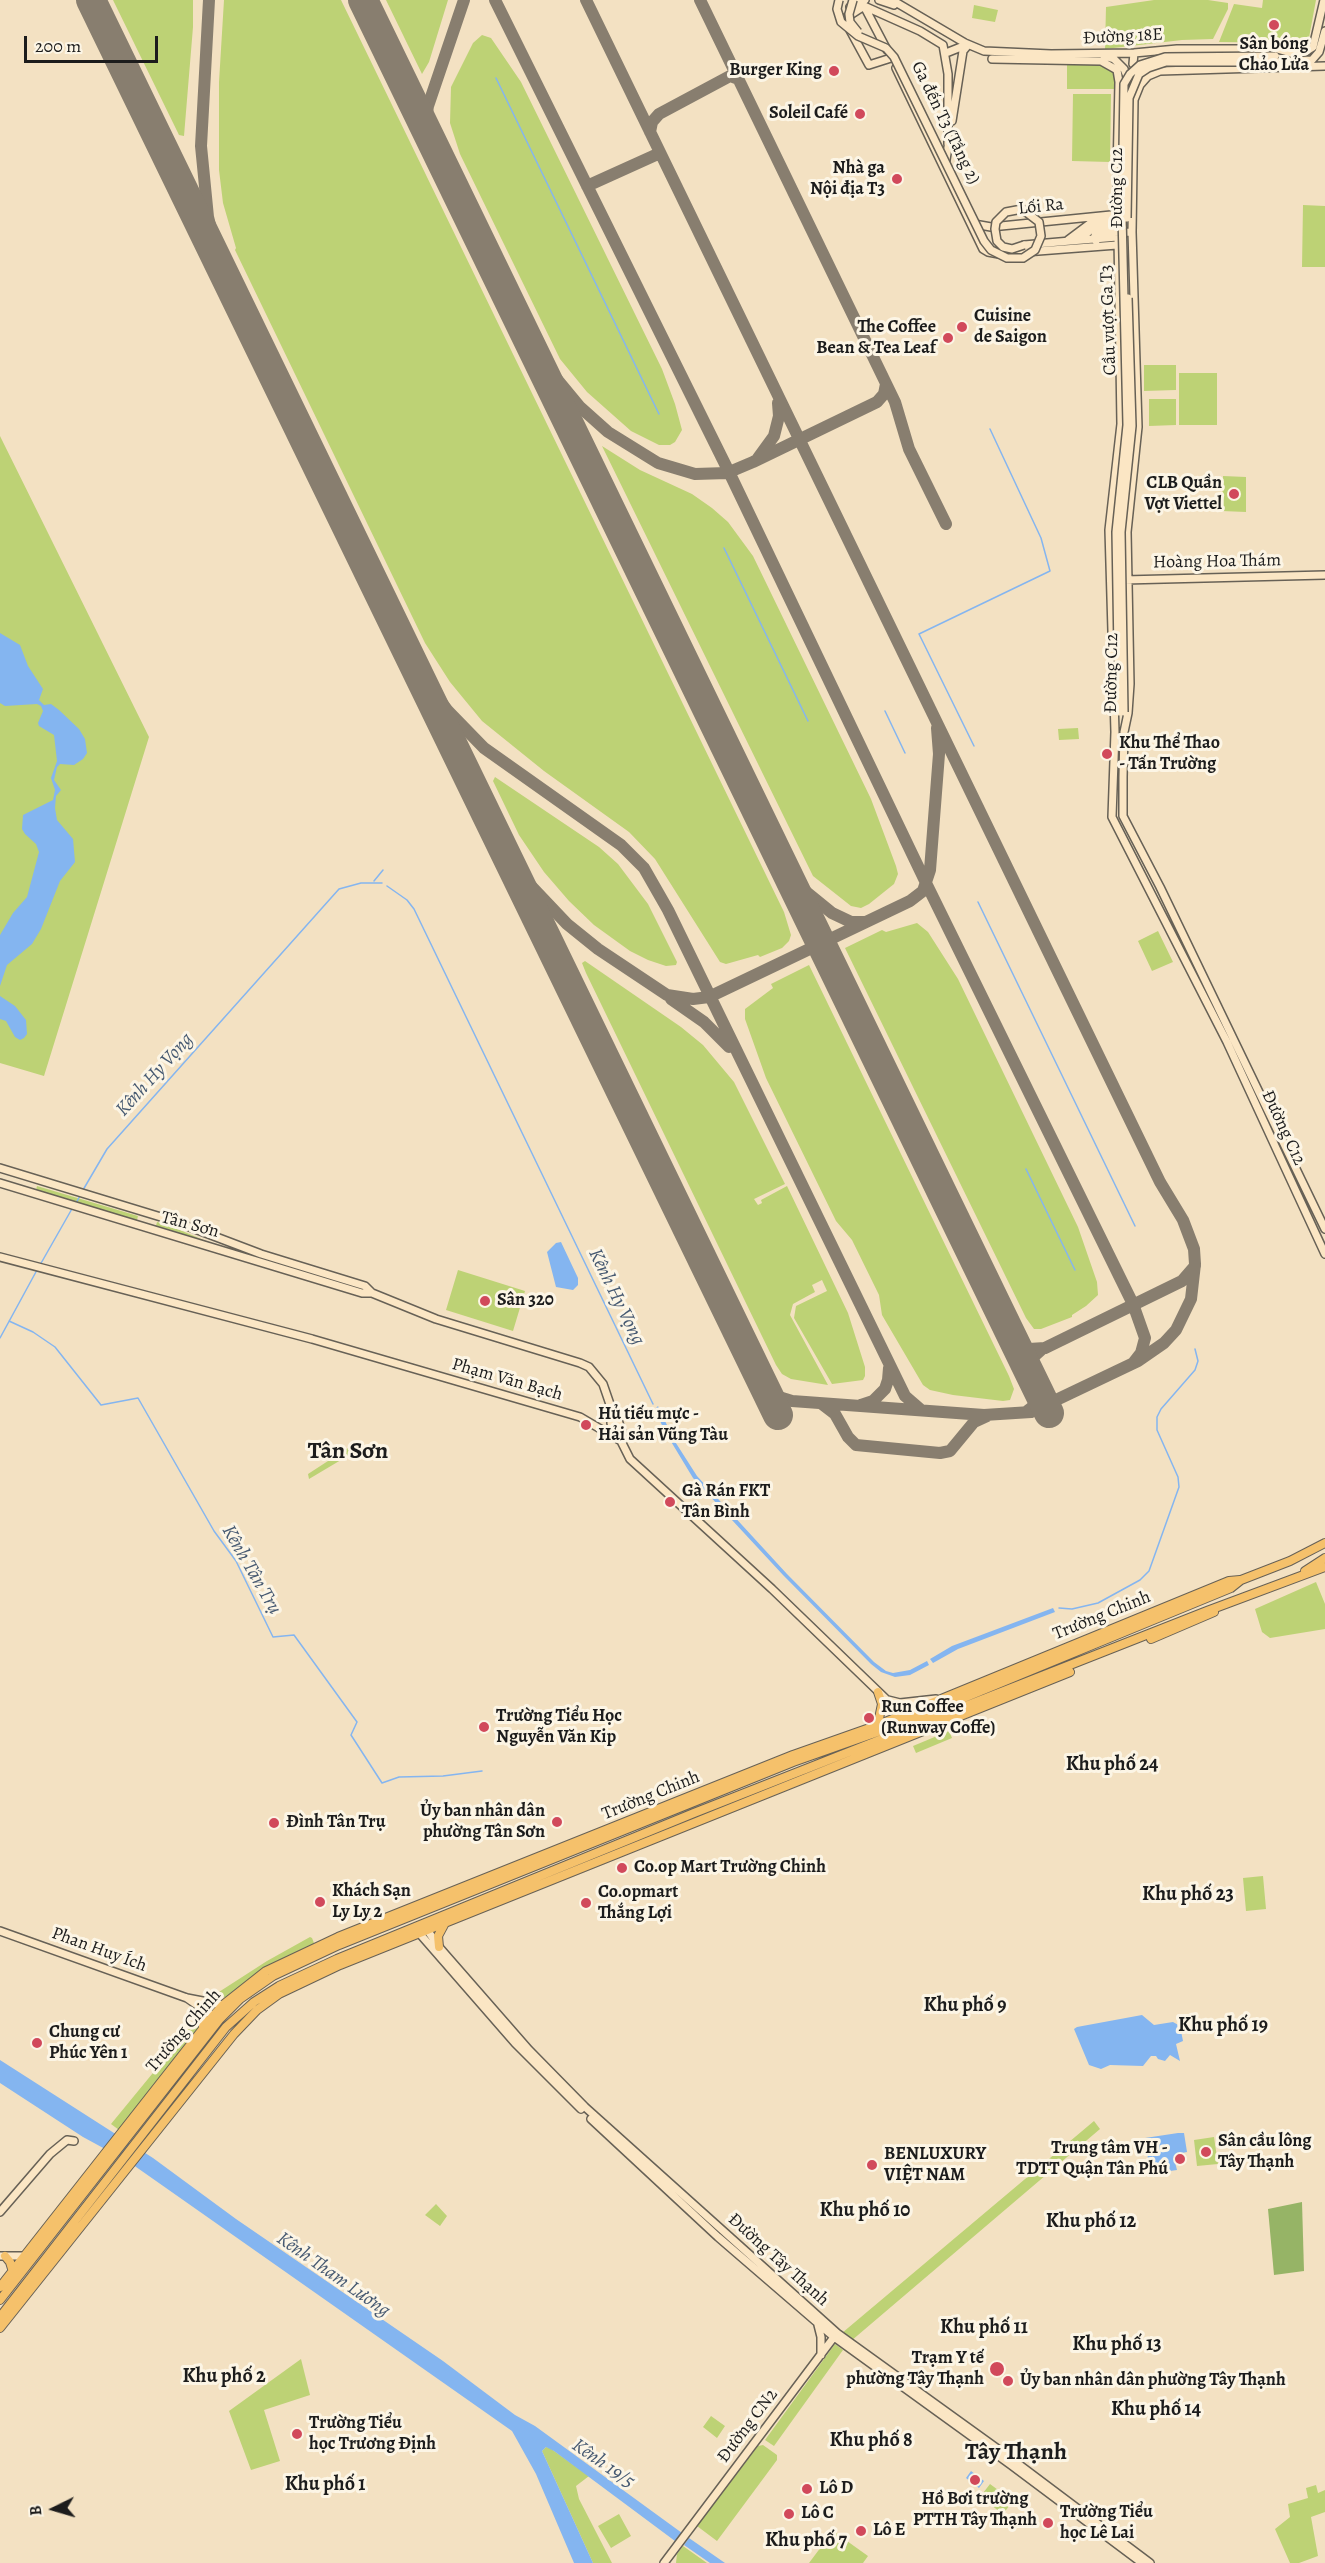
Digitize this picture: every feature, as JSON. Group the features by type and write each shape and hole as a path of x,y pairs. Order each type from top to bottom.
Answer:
{"main road":[{"name":"Trường Chinh","path":"904,1727 939,1699 1229,1581 1241,1580 1290,1561 1325,1543"},
{"name":"Trường Chinh","path":"1296,1577 1325,1558"},
{"name":"Trường Chinh","path":"102,2165 162,2087 203,2028 257,1986 300,1962 408,1914 539,1862 792,1755 877,1729 904,1727 1203,1619 1222,1606 1325,1567"},
{"name":"Trường Chinh","path":"115,2177 176,2099 226,2027 279,1994 418,1930 445,1924 545,1879 1231,1588 1241,1580"},
{"path":"1133,1620 1146,1623"},
{"path":"877,1729 882,1704 878,1692"},
{"path":"539,1862 545,1879"},
{"name":"Trường Chinh","path":"427,1927 457,1910 545,1879"},
{"path":"421,1909 427,1927"},
{"path":"440,1947 438,1936 457,1910"},
{"path":"408,1914 418,1930"},
{"path":"200,2007 203,2028 200,2045"},
{"path":"226,2008 239,2020"},
{"path":"216,2018 234,2034"},
{"name":"Trường Chinh","path":"162,2087 200,2045 216,2018"},
{"name":"Trường Chinh","path":"176,2099 234,2034 239,2020"},
{"path":"0,2300 102,2165"},
{"path":"0,2287 102,2165"},
{"path":"0,2317 115,2177"},
{"path":"0,2328 115,2177"},
{"path":"2,2256 10,2262 13,2272"}],"street":[{"path":"839,0 837,9 841,22 858,36 886,48 894,57 984,241 998,255 1006,258 1023,258 1035,250 1041,236 1039,222 1022,209 1006,212 996,222 995,229 997,241 1003,247 1025,248"},
{"name":"Ga đến T3 (Tầng 2)","path":"853,0 850,7 850,22 860,34 887,46 897,56 986,239 998,247 1025,248"},
{"path":"879,0 894,5 937,31 945,31"},
{"path":"892,0 945,31"},
{"path":"1304,56 1313,47 1324,0"},
{"path":"864,3 969,223 980,245 988,252 1025,248 1117,231 1132,232"},
{"path":"891,58 869,65 844,19 848,9 864,3 943,45 946,53 948,144"},
{"name":"Đường 18E","path":"945,31 968,45 992,53 1100,54 1177,49 1277,49 1304,56"},
{"path":"1275,59 1304,56 1312,60 1324,45 1325,31"},
{"path":"946,53 968,45"},
{"path":"945,171 963,51 968,45"},
{"path":"1134,53 1134,67 1148,76"},
{"name":"Cầu vượt Ga T3","path":"1124,732 1121,712 1116,532 1127,425 1122,214 1124,84 1130,74 1140,65 1165,57 1275,59 1291,53"},
{"path":"1100,54 1114,59 1124,69 1132,84 1134,100"},
{"name":"Đường 18E","path":"1285,69 1304,56"},
{"name":"Đường 18E","path":"992,59 1101,61 1117,70 1119,82"},
{"name":"Đường 18E","path":"1148,76 1176,68 1285,69 1325,66"},
{"name":"Đường C12","path":"1148,76 1140,85 1134,100 1132,232 1138,427 1128,520 1130,684 1124,732 1124,816 1325,1228"},
{"name":"Đường C12","path":"1119,82 1117,231 1121,424 1109,530 1115,732 1112,817 1227,1042 1325,1254"},
{"path":"1117,174 1132,173"},
{"path":"1117,231 1132,213"},
{"name":"Lối Ra","path":"1068,240 1092,222 1117,231"},
{"name":"Lối Ra","path":"969,223 985,227 1117,231"},
{"name":"Lối Ra","path":"1080,239 1093,228 1117,231"},
{"name":"Lối Ra","path":"1025,248 1094,238 1096,233 1117,231"},
{"path":"1118,324 1135,328"},
{"name":"Hoàng Hoa Thám","path":"1110,580 1325,575"},
{"name":"Cầu vượt Ga T3","path":"1115,732 1121,712"},
{"path":"2,1170 29,1177 34,1188 26,1191"},
{"name":"Tân Sơn","path":"29,1177 158,1216 260,1257 362,1293 372,1293 436,1319 589,1367 603,1384 612,1413 610,1423 618,1438"},
{"name":"Tân Sơn","path":"0,1183 154,1231 260,1257"},
{"path":"137,1226 144,1220 143,1211"},
{"path":"154,1231 152,1223 158,1216"},
{"name":"Phạm Văn Bạch","path":"0,1257 312,1339 576,1415 618,1438 630,1459 703,1524 885,1698 904,1727"},
{"path":"885,1698 900,1703 939,1699"},
{"name":"Đường Tây Thạnh","path":"427,1927 440,1947 500,2021"},
{"name":"Đường Tây Thạnh","path":"418,1930 527,2052 584,2109 801,2305 1042,2485 1142,2563"},
{"name":"Phan Huy Ích","path":"0,1931 187,1998"},
{"path":"187,1998 226,2008"},
{"path":"187,1998 216,2018"},
{"path":"0,2212 50,2154 67,2140 74,2141"},
{"path":"2,2256 35,2256"},
{"name":"Đường Tây Thạnh","path":"801,2305 834,2337 1150,2563"},
{"path":"817,2322 821,2337 821,2355"},
{"name":"Đường CN2","path":"664,2563 834,2337"}],"green space":[{"path":"113,0 193,0 184,136 179,135"},
{"path":"224,0 341,0 784,912 791,935 782,948 760,957 758,955 726,964 720,962 655,859 629,832 544,771 482,721 450,682 425,643 235,250 223,203 219,170 219,82"},
{"path":"386,0 448,0 429,62 422,74"},
{"path":"1154,0 1208,0 1228,3 1228,9 1213,39 1182,40 1105,49 1106,7"},
{"name":"Sân bóng Chảo Lửa","path":"1263,0 1316,0 1308,43 1219,42 1234,4 1262,8"},
{"path":"974,5 998,10 995,22 972,18"},
{"path":"482,35 491,38 521,82 662,369 682,430 675,442 670,445 659,445 631,431 587,392 560,359 460,154 450,123 451,87 473,43"},
{"path":"1067,65 1116,65 1116,89 1067,89"},
{"path":"1073,94 1111,94 1110,162 1072,161"},
{"path":"1303,205 1325,206 1325,267 1302,267"},
{"path":"1144,365 1176,365 1176,390 1144,391"},
{"path":"1179,373 1217,373 1217,425 1179,425"},
{"path":"1149,399 1176,399 1176,425 1149,426"},
{"path":"0,436 149,737 44,1076 0,1063"},
{"path":"602,446 640,470 692,494 712,508 728,522 753,556 871,799 896,866 898,874 894,884 869,904 861,908 851,906 813,876"},
{"name":"CLB Quần Vợt Viettel","path":"1223,476 1246,477 1246,512 1222,511"},
{"path":"1078,728 1079,739 1059,740 1058,729"},
{"path":"495,777 599,847 618,864 648,904 677,962 676,965 666,966 630,951 594,925 569,901 544,872 519,835 493,781"},
{"path":"917,923 928,932 958,979 1078,1227 1097,1282 1098,1295 1086,1306 1072,1317 1041,1329 1034,1329 1026,1318 845,948 882,930 886,932"},
{"path":"1158,931 1173,962 1152,971 1138,941"},
{"path":"585,961 681,1027 703,1045 734,1082 785,1184 754,1199 758,1205 762,1203 761,1200 787,1186 848,1313 865,1367 863,1380 832,1384 794,1318 796,1306 827,1291 822,1280 812,1285 815,1292 793,1304 790,1315 828,1385 791,1379 782,1374 776,1365 586,973 582,963"},
{"path":"809,965 1009,1376 1014,1389 1010,1400 953,1395 930,1390 923,1385 882,1315 879,1295 852,1240 836,1221 766,1078 745,1019 745,1009 773,988 771,984"},
{"path":"37,1186 138,1216 136,1224 35,1194"},
{"path":"157,1222 168,1225 225,1249 155,1230"},
{"name":"Sân 320","path":"458,1270 525,1291 513,1331 446,1310"},
{"path":"348,1448 351,1454 309,1479 308,1474"},
{"path":"1316,1582 1325,1604 1325,1629 1270,1638 1262,1632 1255,1609"},
{"path":"949,1731 952,1738 916,1753 913,1746"},
{"path":"1263,1876 1266,1909 1246,1911 1243,1878"},
{"path":"310,1937 314,1943 311,1946 267,1969 227,1997 208,1999 267,1961"},
{"path":"198,2018 201,2020 201,2027 119,2130 111,2124"},
{"path":"1094,2121 1100,2129 851,2341 842,2333"},
{"name":"Sân cầu lông Tây Thạnh","path":"1214,2137 1218,2164 1197,2166 1194,2140"},
{"path":"1302,2202 1304,2271 1274,2275 1268,2209"},
{"path":"436,2204 447,2216 440,2226 425,2215"},
{"path":"835,2344 843,2350 774,2446 765,2440"},
{"path":"301,2359 310,2395 264,2410 280,2461 251,2470 229,2411"},
{"path":"711,2416 725,2426 717,2438 703,2427"},
{"path":"763,2445 777,2455 777,2460 717,2541 697,2526 758,2446"},
{"path":"546,2447 589,2476 576,2486 579,2499 612,2563 593,2563 542,2451"},
{"path":"990,2484 1013,2501 1003,2514 980,2497"},
{"path":"1316,2485 1318,2493 1325,2490 1325,2512 1311,2517 1318,2556 1299,2563 1290,2563 1275,2529 1290,2517 1288,2504 1308,2498 1306,2488"},
{"path":"619,2514 631,2536 611,2548 598,2526"},
{"path":"833,2531 868,2556 863,2563 809,2563"},
{"path":"683,2546 707,2563 676,2563 677,2554"}],"water":[{"path":"0,633 20,645 28,666 43,689 39,700 44,705 51,704 79,729 85,739 87,753 74,765 60,764 54,780 61,790 56,796 57,820 73,839 75,862 60,881 41,929 32,944 7,965 0,986 0,935 13,913 27,897 39,852 36,844 22,829 23,815 53,800 55,790 51,778 57,761 54,735 38,723 43,711 41,706 37,704 5,706 0,703"},
{"path":"0,996 15,1006 26,1020 27,1034 24,1038 20,1040 15,1037 6,1021 0,1019"},
{"path":"561,1242 578,1278 578,1285 573,1290 556,1287 547,1252 556,1243"},
{"path":"658,1406 674,1440 697,1476 787,1574 874,1662 893,1673 910,1670 927,1661 929,1665 910,1675 895,1677 881,1672 871,1664 783,1575 693,1478 664,1430 655,1409"},
{"path":"1053,1608 1055,1612 958,1649 933,1663 930,1659 952,1646"},
{"path":"1142,2015 1154,2025 1173,2022 1180,2026 1183,2041 1176,2044 1180,2061 1170,2055 1165,2061 1151,2056 1143,2066 1110,2065 1101,2069 1089,2065 1074,2029"},
{"name":"Kênh Tham Lương","path":"0,2060 153,2158 236,2219 443,2361 515,2415 535,2426 682,2533 675,2541 546,2447 542,2451 593,2563 574,2563 536,2474 512,2431 129,2162 83,2137 0,2083"},
{"path":"1184,2133 1187,2152 1182,2153 1181,2162 1175,2162 1177,2170 1156,2173 1155,2167 1151,2167 1148,2159 1145,2138"},
{"name":"Hồ Bơi trường PTTH Tây Thạnh","path":"971,2471 984,2481 979,2488 966,2478"},
{"path":"689,2538 725,2563 710,2563 684,2545"}],"waterway":[{"path":"496,78 659,414"},
{"path":"974,746 919,634 1050,571 1041,538 990,429"},
{"path":"724,548 808,721"},
{"path":"885,711 905,753"},
{"path":"374,881 383,870"},
{"name":"Kênh Hy Vọng","path":"83,1190 107,1149 339,889 361,883 382,883"},
{"name":"Kênh Hy Vọng","path":"387,886 407,900 414,909 653,1404"},
{"path":"978,902 1135,1226"},
{"path":"1026,1169 1075,1270"},
{"name":"Kênh Hy Vọng","path":"76,1203 81,1194"},
{"name":"Kênh Hy Vọng","path":"40,1265 73,1207"},
{"name":"Kênh Hy Vọng","path":"0,1338 37,1270"},
{"name":"Kênh Tân Trụ","path":"9,1321 33,1332 55,1347 101,1405 138,1398 214,1531 236,1561 273,1637 294,1635 357,1722 351,1735 382,1783 399,1777 443,1776 482,1771"},
{"path":"1059,1608 1072,1609 1098,1603 1140,1580 1149,1571 1179,1487 1178,1477 1157,1430 1157,1417 1161,1409 1195,1370 1198,1361 1195,1349"}],"taxiway":[{"path":"209,0 201,146 208,217 219,262"},
{"path":"425,127 428,106 464,0"},
{"path":"495,0 729,472 927,885 1133,1304 1145,1338 1141,1353 1134,1362"},
{"path":"586,0 1160,1182 1183,1220 1194,1249 1195,1264 1191,1299 1176,1330 1164,1343 1138,1361 1031,1412 984,1415 792,1401 779,1397 763,1385"},
{"path":"700,0 895,402 909,449 946,524"},
{"path":"650,132 652,122 659,114 730,76 738,79"},
{"path":"587,186 660,153"},
{"path":"532,349 580,407 608,432 658,463 695,474 727,473 753,462 877,402 884,394 886,384"},
{"path":"758,458 774,436 779,416 778,403"},
{"path":"415,667 448,711 484,748 621,845 644,868 668,910 905,1396 920,1409"},
{"path":"497,835 530,885 567,924 598,949 667,995 693,999 709,997 910,901 923,891 930,870 939,754 937,728"},
{"path":"789,878 832,913 851,922 864,922"},
{"path":"671,999 704,1022 729,1047"},
{"path":"1014,1342 1029,1349 1045,1348 1182,1281 1195,1266"},
{"path":"1027,1368 1031,1359 1041,1350"},
{"path":"861,1405 873,1401 885,1389 889,1368"},
{"path":"1026,1412 1035,1405 1037,1388"},
{"path":"822,1404 835,1414 848,1437 856,1445 940,1453 950,1451 974,1422 987,1416"}],"runway":[{"path":"91,0 778,1415"},
{"path":"363,0 1049,1413"}],"place":[{"name":"Sân bóng Chảo Lửa","path":"1274,25"},
{"name":"Burger King","path":"834,71"},
{"name":"Soleil Café","path":"860,114"},
{"name":"Nhà ga Nội địa T3","path":"897,179"},
{"name":"Cuisine de Saigon","path":"962,327"},
{"name":"The Coffee Bean & Tea Leaf","path":"948,338"},
{"name":"CLB Quần Vợt Viettel","path":"1234,494"},
{"name":"Khu Thể Thao - Tấn Trường","path":"1107,754"},
{"name":"Sân 320","path":"485,1301"},
{"name":"Hủ tiếu mực - Hải sản Vũng Tàu","path":"586,1425"},
{"name":"Gà Rán FKT Tân Bình","path":"670,1502"},
{"name":"Run Coffee (Runway Coffe)","path":"869,1718"},
{"name":"Trường Tiểu Học Nguyễn Văn Kip","path":"484,1727"},
{"name":"Ủy ban nhân dân phường Tân Sơn","path":"557,1822"},
{"name":"Đình Tân Trụ","path":"274,1823"},
{"name":"Co.op Mart Trường Chinh","path":"622,1868"},
{"name":"Khách Sạn Ly Ly 2","path":"320,1902"},
{"name":"Co.opmart Thắng Lợi","path":"586,1903"},
{"name":"Chung cư Phúc Yên 1","path":"37,2043"},
{"name":"Sân cầu lông Tây Thạnh","path":"1206,2152"},
{"name":"Trung tâm VH - TDTT Quận Tân Phú","path":"1180,2159"},
{"name":"BENLUXURY VIỆT NAM","path":"872,2165"},
{"name":"Trạm Y tế phường Tây Thạnh","path":"997,2369"},
{"name":"Ủy ban nhân dân phường Tây Thạnh","path":"1008,2381"},
{"name":"Trường Tiểu học Trương Định","path":"297,2434"},
{"name":"Hồ Bơi trường PTTH Tây Thạnh","path":"975,2480"},
{"name":"Lô D","path":"807,2489"},
{"name":"Lô C","path":"789,2514"},
{"name":"Trường Tiểu học Lê Lai","path":"1048,2523"},
{"name":"Lô E","path":"861,2531"}],"district":[{"name":"Tân Sơn","path":"348,1452"},
{"name":"Khu phố 24","path":"1112,1765"},
{"name":"Khu phố 23","path":"1188,1895"},
{"name":"Khu phố 9","path":"965,2006"},
{"name":"Khu phố 19","path":"1223,2026"},
{"name":"Khu phố 10","path":"865,2211"},
{"name":"Khu phố 12","path":"1091,2222"},
{"name":"Khu phố 11","path":"984,2328"},
{"name":"Khu phố 13","path":"1117,2345"},
{"name":"Khu phố 2","path":"224,2377"},
{"name":"Khu phố 14","path":"1156,2410"},
{"name":"Khu phố 8","path":"871,2441"},
{"name":"Tây Thạnh","path":"1016,2453"},
{"name":"Khu phố 1","path":"325,2485"},
{"name":"Khu phố 7","path":"806,2541"}],"water label":[{"name":"Kênh 19/5","path":"603,2464"}]}
